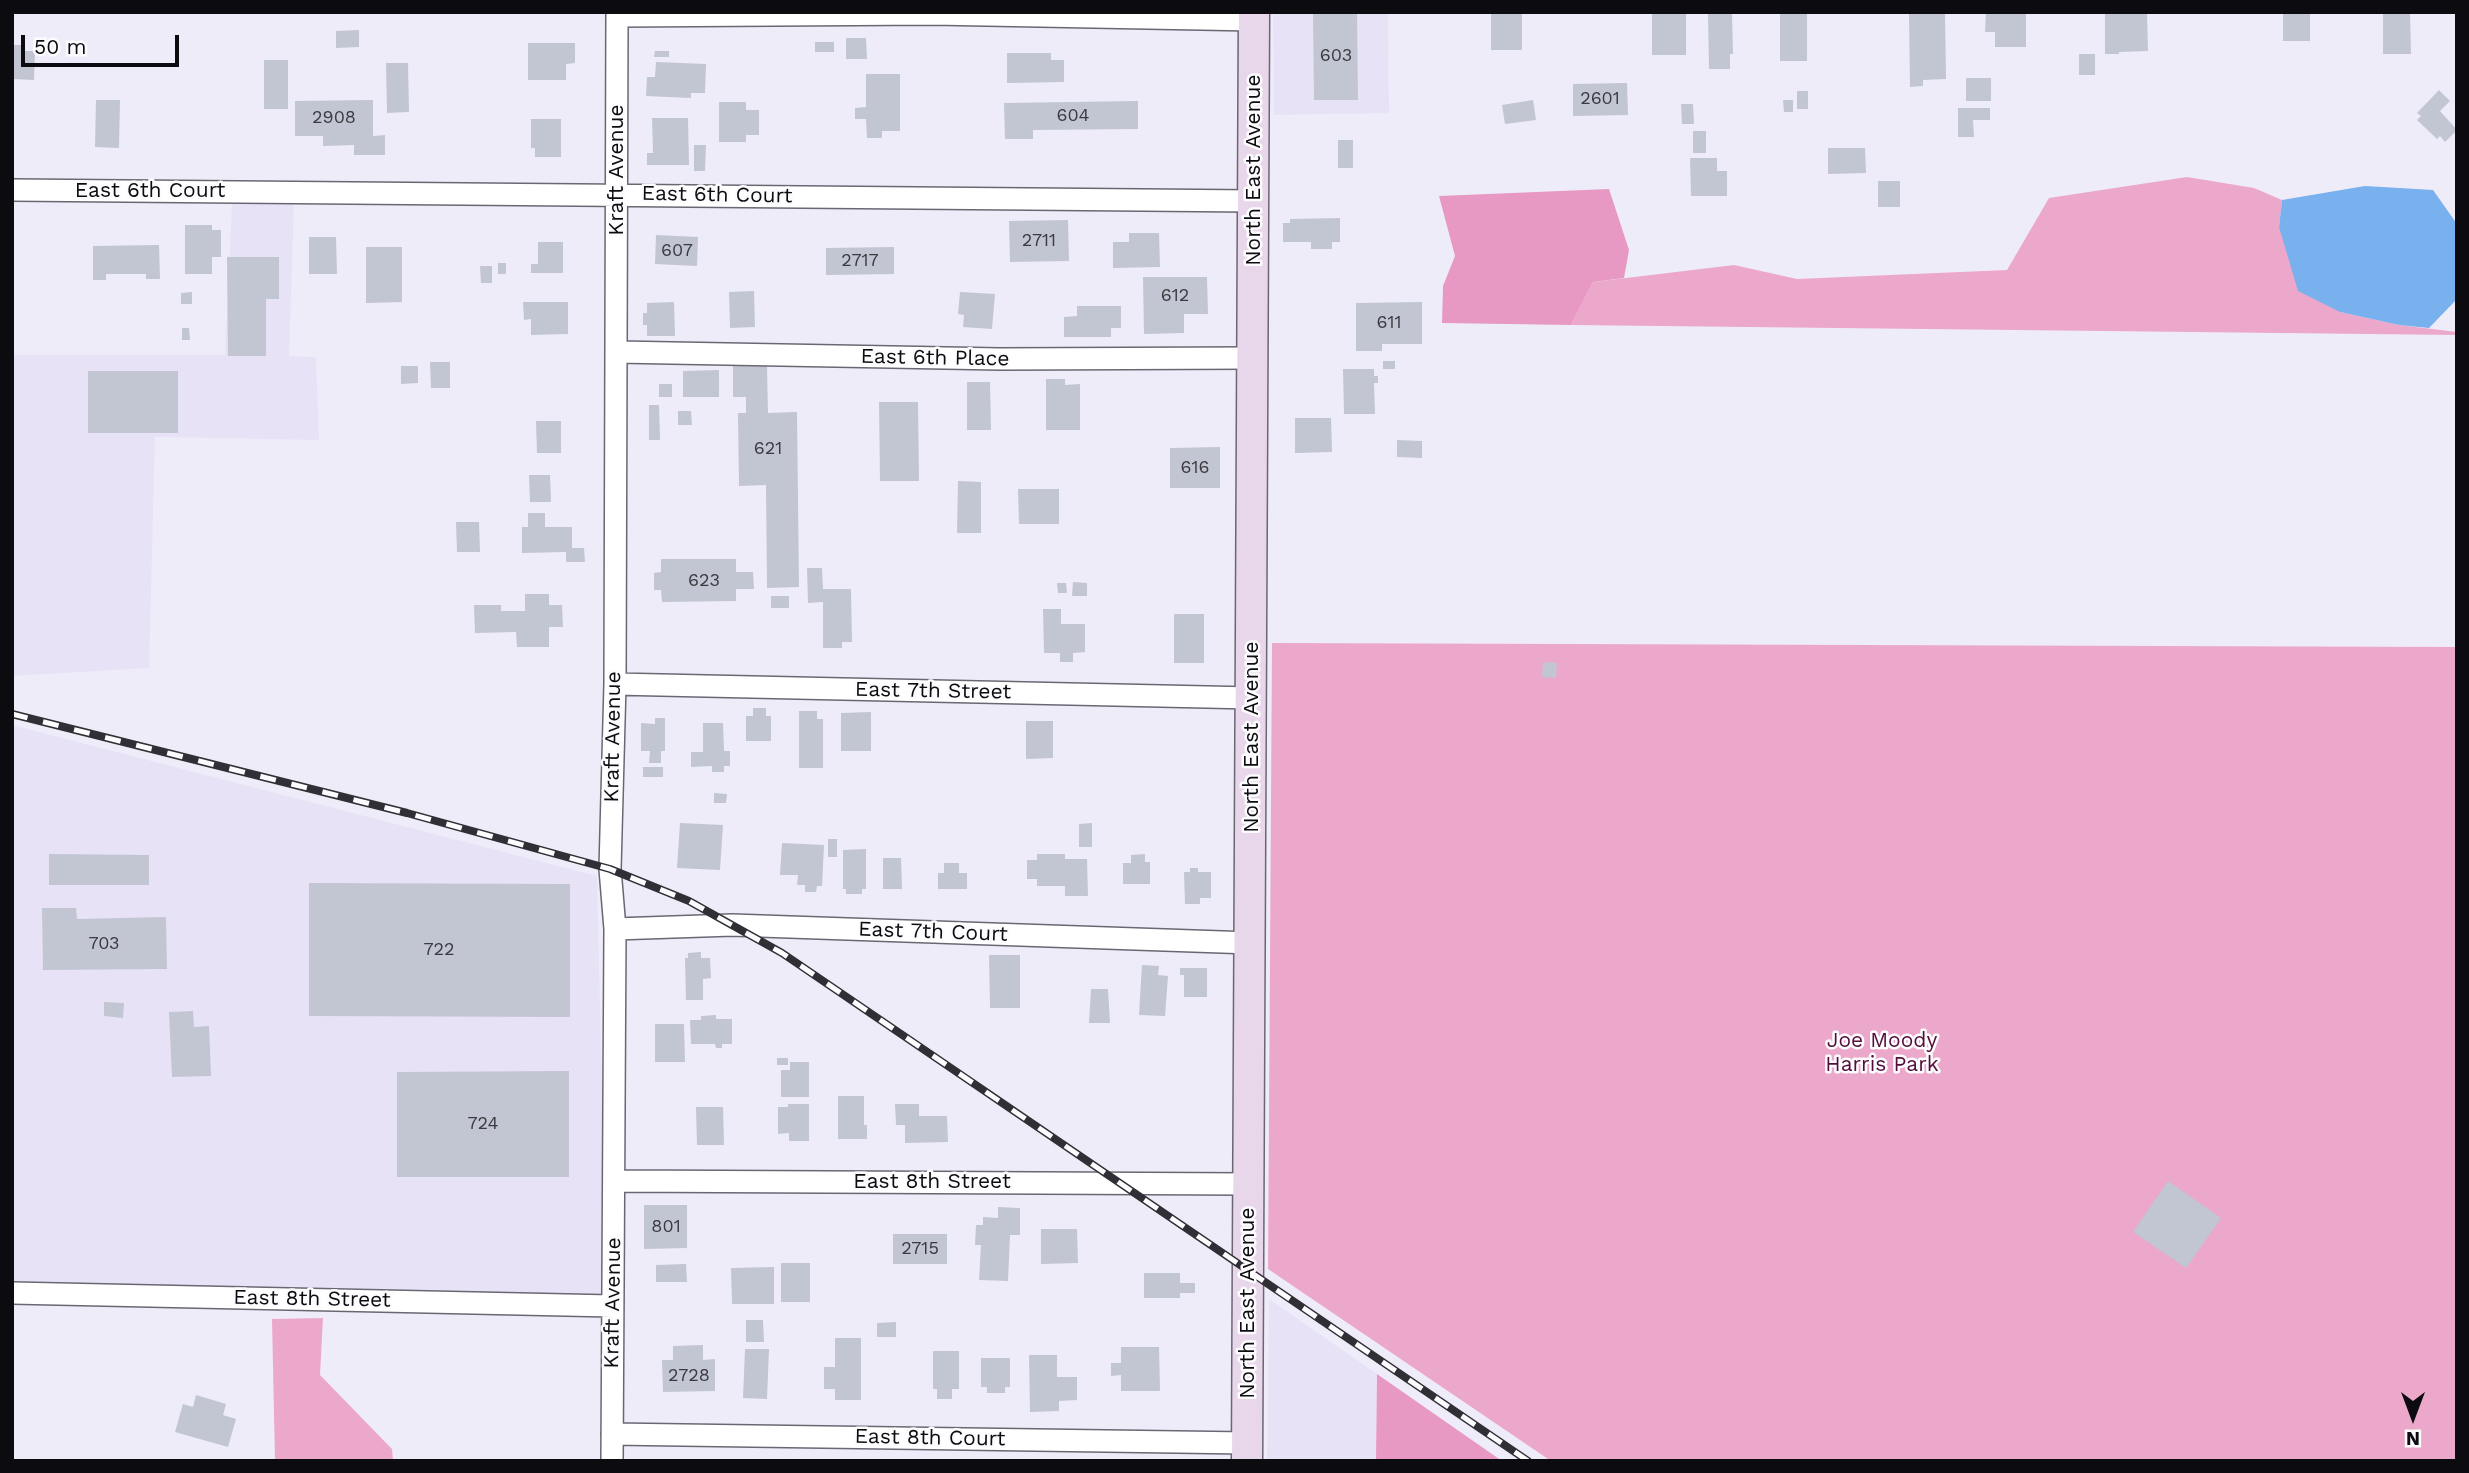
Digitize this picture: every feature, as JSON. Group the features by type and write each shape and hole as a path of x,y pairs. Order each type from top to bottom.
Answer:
{"main road":[{"name":"North East Avenue","path":"1247,1452 1254,16"}],"street":[{"path":"617,14 1254,16"},
{"name":"Kraft Avenue","path":"612,1461 615,929 610,869 615,684 617,14"},
{"name":"East 6th Court","path":"12,190 1254,201"},
{"name":"East 6th Place","path":"617,352 1000,359 1253,358"},
{"name":"East 7th Street","path":"615,684 1252,698"},
{"name":"East 7th Court","path":"615,929 733,925 1251,943"},
{"name":"East 8th Street","path":"615,1181 1249,1184"},
{"name":"East 8th Street","path":"12,1293 612,1306"},
{"name":"East 8th Court","path":"612,1434 1247,1452"}],"shaded area":[{"path":"1273,12 1388,12 1389,113 1274,115"},
{"path":"1609,189 1629,250 1624,278 1593,282 1571,325 1442,323 1443,286 1455,256 1439,196"},
{"path":"232,204 294,204 289,356 316,357 319,440 155,437 149,668 12,676 12,355 225,355"},
{"path":"12,725 597,876 604,1181 602,1301 12,1289"},
{"path":"1269,1299 1377,1374 1376,1461 1267,1461"},
{"path":"1377,1374 1502,1461 1376,1461"}],"green space":[{"path":"2187,177 2254,188 2282,200 2279,227 2340,312 2399,325 2457,332 2457,335 1571,325 1593,282 1734,265 1797,279 2007,270 2049,198"},
{"name":"Joe Moody Harris Park","path":"1272,643 2457,647 2457,1461 1551,1461 1268,1269"},
{"path":"323,1318 320,1375 392,1449 393,1461 275,1461 272,1319"}],"water":[{"path":"2365,186 2433,190 2457,224 2457,299 2429,328 2399,325 2340,312 2298,291 2279,227 2282,200"}],"building":[{"path":"1313,12 1357,12 1358,100 1314,100"},
{"path":"1491,12 1522,12 1522,50 1491,50"},
{"path":"1652,12 1686,12 1686,55 1652,55"},
{"path":"1708,12 1732,14 1733,54 1730,54 1730,69 1709,69"},
{"path":"1780,12 1807,12 1807,61 1780,61"},
{"path":"1909,12 1945,12 1946,79 1923,80 1923,86 1910,87"},
{"path":"1986,12 2026,12 2026,47 1995,47 1995,32 1985,32"},
{"path":"2283,12 2310,12 2310,41 2283,41"},
{"path":"2383,12 2410,12 2411,54 2383,54"},
{"path":"2105,13 2147,13 2148,51 2105,54"},
{"path":"359,30 359,47 336,48 336,31"},
{"path":"846,38 866,38 867,59 846,59"},
{"path":"815,42 834,42 834,52 815,52"},
{"path":"528,43 575,43 575,63 566,64 566,80 528,80"},
{"path":"14,45 23,45 22,51 35,51 34,80 12,79"},
{"path":"655,51 669,51 669,57 654,57"},
{"path":"1007,53 1051,53 1051,60 1064,60 1064,82 1007,83"},
{"path":"2079,54 2095,54 2095,75 2079,75"},
{"path":"264,60 288,60 288,109 264,109"},
{"path":"656,62 706,64 705,93 691,93 691,98 646,96 647,77 655,77"},
{"path":"386,63 408,63 409,112 387,113"},
{"path":"866,74 900,74 900,131 882,131 882,138 867,138 866,119 855,119 855,108 866,107"},
{"path":"1966,78 1991,78 1991,101 1966,101"},
{"path":"1627,83 1628,115 1573,116 1573,84"},
{"path":"2439,90 2450,101 2440,111 2457,130 2445,142 2440,136 2437,139 2417,120 2421,116 2417,113"},
{"path":"1797,91 1808,91 1808,109 1797,109"},
{"path":"96,100 120,100 119,148 95,147"},
{"path":"373,100 373,136 385,135 385,155 354,155 354,145 323,146 323,136 295,136 295,101"},
{"path":"1533,100 1536,120 1505,124 1502,105"},
{"path":"1783,100 1793,100 1793,112 1784,112"},
{"path":"1138,101 1138,129 1033,130 1033,139 1005,139 1004,103"},
{"path":"719,102 746,102 746,110 759,110 759,135 746,135 746,142 719,142"},
{"path":"1681,104 1693,104 1694,124 1682,124"},
{"path":"1958,108 1990,108 1990,120 1973,120 1974,137 1958,137"},
{"path":"652,118 688,118 689,165 647,165 647,153 653,153"},
{"path":"531,119 561,119 561,157 535,157 535,148 531,148"},
{"path":"1693,131 1706,131 1706,153 1693,153"},
{"path":"1338,140 1353,140 1353,168 1338,168"},
{"path":"694,145 706,145 705,171 694,171"},
{"path":"1828,148 1865,148 1866,173 1828,174"},
{"path":"1690,158 1717,158 1717,171 1727,171 1727,196 1691,196"},
{"path":"1878,181 1900,181 1900,207 1878,207"},
{"path":"1340,218 1340,242 1332,242 1332,249 1311,249 1311,242 1283,242 1283,223 1290,223 1290,219"},
{"path":"1068,220 1069,261 1010,262 1009,221"},
{"path":"185,225 212,225 212,230 221,230 221,257 212,257 212,274 185,274"},
{"path":"1129,233 1159,233 1160,267 1113,268 1113,242 1129,242"},
{"path":"656,235 698,237 697,266 655,264"},
{"path":"309,237 336,237 337,274 309,274"},
{"path":"538,242 563,242 563,273 531,273 531,264 538,264"},
{"path":"159,245 160,279 146,279 146,274 106,274 106,280 93,280 93,246"},
{"path":"366,247 402,247 402,302 366,303"},
{"path":"894,247 894,274 826,275 826,248"},
{"path":"227,257 279,257 279,299 266,299 266,356 228,356"},
{"path":"498,263 506,263 506,274 498,274"},
{"path":"480,266 492,266 492,283 481,283"},
{"path":"1143,277 1207,277 1208,314 1184,314 1184,333 1144,334"},
{"path":"754,291 755,327 730,328 729,292"},
{"path":"192,292 192,304 181,304 181,293"},
{"path":"960,292 995,294 992,329 963,327 964,315 958,314"},
{"path":"523,302 568,302 568,334 531,335 531,319 524,320"},
{"path":"674,302 675,336 647,336 643,313 647,313 647,303"},
{"path":"1422,302 1422,344 1382,344 1382,351 1356,351 1356,303"},
{"path":"1077,306 1121,306 1121,328 1111,328 1111,337 1064,337 1064,317 1077,316"},
{"path":"182,328 189,328 190,340 182,340"},
{"path":"1383,361 1395,361 1395,369 1383,369"},
{"path":"430,362 450,362 450,388 431,388"},
{"path":"401,366 418,366 418,383 401,384"},
{"path":"733,366 767,366 768,413 797,412 799,587 767,588 766,485 739,486 738,413 746,413 746,397 733,397"},
{"path":"1343,369 1374,369 1374,376 1378,376 1378,383 1374,383 1375,414 1344,414"},
{"path":"719,370 719,397 683,397 683,371"},
{"path":"88,371 178,371 178,433 88,433"},
{"path":"1046,379 1065,379 1065,385 1080,384 1080,430 1046,430"},
{"path":"967,382 990,382 991,430 967,430"},
{"path":"659,384 672,384 672,397 659,397"},
{"path":"879,402 918,402 919,481 880,481"},
{"path":"649,405 659,405 660,440 649,440"},
{"path":"678,411 691,411 692,425 678,425"},
{"path":"1295,418 1331,418 1332,452 1295,453"},
{"path":"536,421 561,421 561,453 537,453"},
{"path":"1397,440 1422,441 1422,458 1397,457"},
{"path":"1220,447 1220,488 1170,488 1170,448"},
{"path":"529,475 550,475 551,502 530,502"},
{"path":"958,481 981,482 981,533 957,533"},
{"path":"1018,489 1059,489 1059,524 1019,524"},
{"path":"528,513 545,513 545,527 572,527 572,548 584,548 585,562 566,562 566,552 522,553 522,527 528,527"},
{"path":"456,522 479,522 480,552 457,552"},
{"path":"661,559 736,559 736,572 753,572 754,589 736,589 736,601 662,602 661,590 654,590 654,573 661,572"},
{"path":"807,568 822,568 823,589 851,589 852,642 842,642 842,648 823,648 823,602 808,603"},
{"path":"1073,582 1087,583 1087,596 1072,596"},
{"path":"1057,583 1066,583 1067,593 1058,593"},
{"path":"525,594 549,594 549,605 562,605 563,627 549,627 549,647 517,647 516,632 475,633 474,605 501,605 501,611 525,611"},
{"path":"771,596 789,596 789,608 771,608"},
{"path":"1043,609 1061,609 1061,624 1085,624 1085,652 1073,653 1073,662 1060,662 1060,653 1044,653"},
{"path":"1174,614 1204,614 1204,663 1174,663"},
{"path":"1543,662 1557,663 1556,678 1542,677"},
{"path":"753,708 766,708 766,716 771,716 771,741 746,741 746,716 753,716"},
{"path":"799,711 817,711 817,719 823,719 823,768 799,768"},
{"path":"871,712 871,751 841,751 841,713"},
{"path":"655,718 665,718 665,751 661,751 661,763 649,763 650,751 641,751 641,723 655,724"},
{"path":"1026,721 1053,721 1053,758 1026,759"},
{"path":"703,723 723,723 724,751 730,751 730,766 724,766 724,772 712,772 712,766 691,767 691,752 703,752"},
{"path":"643,767 663,767 663,777 643,777"},
{"path":"714,793 727,794 726,803 714,803"},
{"path":"680,823 723,825 720,870 677,868"},
{"path":"1092,823 1092,847 1079,847 1079,824"},
{"path":"828,839 837,839 837,857 828,857"},
{"path":"782,843 824,845 822,886 817,886 816,892 805,892 805,885 797,885 798,875 780,875"},
{"path":"866,849 866,889 862,889 862,894 846,894 846,889 843,889 843,850"},
{"path":"49,854 149,855 149,885 49,885"},
{"path":"1037,854 1065,854 1065,859 1087,859 1088,896 1065,896 1065,886 1037,886 1037,879 1027,879 1027,860 1037,860"},
{"path":"1145,854 1145,862 1150,862 1150,884 1123,884 1123,863 1131,863 1131,855"},
{"path":"883,858 901,858 902,889 883,889"},
{"path":"944,863 959,863 959,873 967,873 967,889 938,889 938,873 944,873"},
{"path":"1190,868 1198,868 1198,872 1211,872 1211,898 1200,898 1200,904 1185,904 1184,872 1190,872"},
{"path":"309,883 570,884 570,1017 309,1016"},
{"path":"42,908 76,908 77,919 166,917 167,969 43,970"},
{"path":"701,952 701,958 710,958 711,978 703,979 703,1000 686,1000 685,958 688,958 688,953"},
{"path":"989,955 1020,955 1020,1008 990,1008"},
{"path":"1142,965 1159,966 1158,975 1168,976 1165,1016 1139,1015"},
{"path":"1180,968 1207,968 1207,997 1184,997 1184,975 1180,975"},
{"path":"1091,989 1108,989 1110,1023 1089,1023"},
{"path":"104,1002 124,1003 123,1018 104,1016"},
{"path":"193,1011 194,1027 209,1026 211,1076 172,1077 169,1012"},
{"path":"716,1015 716,1019 732,1019 732,1044 722,1044 722,1048 716,1048 715,1044 691,1044 690,1020"},
{"path":"655,1024 684,1024 685,1062 655,1062"},
{"path":"777,1058 788,1058 788,1065 777,1065"},
{"path":"790,1062 809,1062 809,1097 781,1097 781,1070 790,1070"},
{"path":"569,1071 569,1177 397,1177 397,1072"},
{"path":"838,1096 864,1096 867,1139 838,1139"},
{"path":"788,1104 809,1104 809,1141 789,1141 789,1133 778,1134 778,1107 788,1107"},
{"path":"895,1104 919,1104 919,1116 947,1116 948,1142 905,1143 905,1125 896,1125"},
{"path":"696,1107 723,1107 724,1145 697,1145"},
{"path":"2168,1181 2221,1218 2186,1268 2133,1232"},
{"path":"644,1205 687,1205 687,1248 644,1249"},
{"path":"998,1207 1020,1208 1020,1235 1010,1235 1008,1281 979,1280 981,1245 975,1245 976,1225 983,1225 983,1217 998,1218"},
{"path":"1041,1229 1077,1229 1078,1263 1041,1264"},
{"path":"893,1234 947,1234 947,1264 893,1264"},
{"path":"781,1263 810,1263 810,1302 781,1302"},
{"path":"686,1264 687,1282 656,1282 656,1265"},
{"path":"774,1267 774,1304 732,1304 731,1268"},
{"path":"1144,1273 1180,1273 1180,1283 1195,1283 1195,1293 1180,1293 1180,1298 1144,1298"},
{"path":"746,1320 763,1320 764,1342 746,1342"},
{"path":"896,1322 896,1337 877,1337 877,1323"},
{"path":"835,1338 861,1338 861,1400 835,1400 835,1389 824,1389 824,1367 835,1367"},
{"path":"703,1345 703,1360 715,1359 715,1391 663,1392 662,1360 673,1360 673,1346"},
{"path":"1121,1347 1159,1347 1160,1391 1121,1391 1121,1375 1111,1376 1111,1363 1121,1363"},
{"path":"745,1349 769,1349 767,1399 743,1398"},
{"path":"933,1351 959,1351 959,1389 952,1389 952,1399 937,1399 937,1389 933,1389"},
{"path":"1029,1355 1057,1355 1057,1377 1077,1377 1077,1400 1059,1401 1059,1411 1030,1412"},
{"path":"981,1358 1010,1358 1010,1387 1005,1387 1005,1393 987,1393 987,1387 981,1387"},
{"path":"196,1395 226,1404 223,1415 236,1419 228,1447 175,1432 183,1404 193,1407"}],"railway":[{"path":"12,714 407,813 610,869 689,901 782,953 1528,1461"}]}
